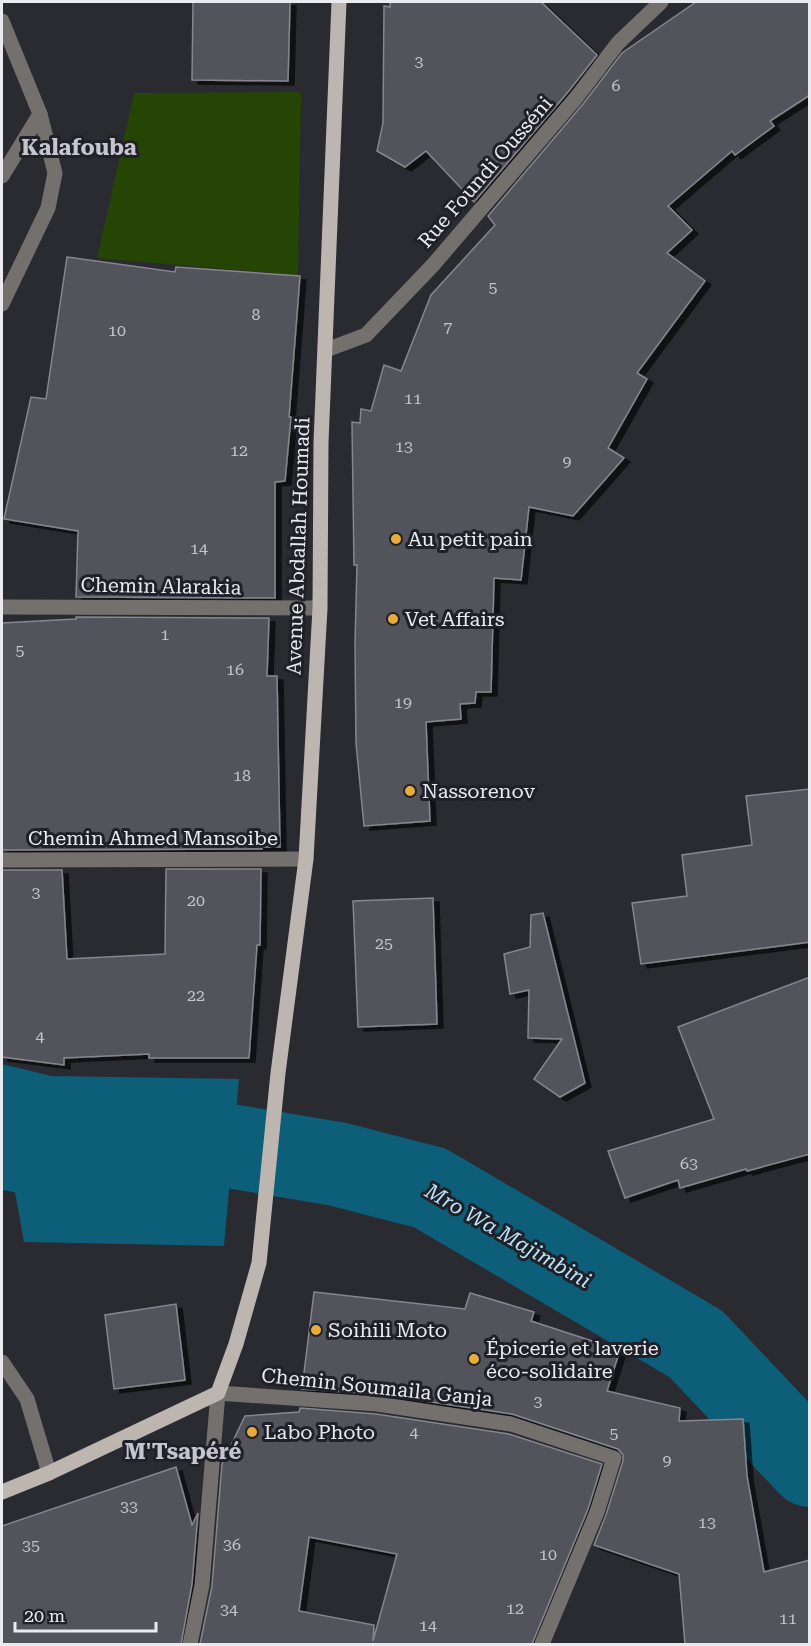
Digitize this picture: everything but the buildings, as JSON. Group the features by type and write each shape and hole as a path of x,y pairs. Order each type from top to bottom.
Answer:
{"main road":[{"name":"Avenue Abdallah Houmadi","path":"218,1393 236,1344 259,1263 277,1089 306,859 320,608 321,443 339,2"},
{"path":"2,1492 49,1473 218,1393"}],"street":[{"name":"Rue Foundi Ousséni","path":"326,350 366,335 448,247 576,98 618,43 661,2"},
{"path":"2,21 40,114 55,173 48,208 2,304"},
{"path":"2,176 40,114"},
{"name":"Chemin Alarakia","path":"2,607 320,608"},
{"name":"Chemin Ahmed Mansoibe","path":"2,860 306,859"},
{"path":"2,1362 27,1399 49,1473"},
{"path":"190,1644 202,1585 218,1393"},
{"name":"Chemin Soumaila Ganja","path":"218,1393 377,1404 511,1424 614,1458 597,1512 542,1644"}],"green space":[{"path":"301,92 298,275 97,258 134,93"}],"water":[{"path":"2,1064 52,1076 239,1079 224,1246 24,1242 15,1192 2,1190"}],"waterway":[{"name":"Mro Wa Majimbini","path":"2,1145 40,1156 206,1142 337,1164 430,1188 696,1344 810,1465"}],"place":[{"name":"Au petit pain","path":"396,539"},
{"name":"Vet Affairs","path":"393,619"},
{"name":"Nassorenov","path":"410,791"},
{"name":"Soihili Moto","path":"316,1330"},
{"name":"Épicerie et laverie éco-solidaire","path":"474,1359"},
{"name":"Labo Photo","path":"252,1432"}],"district":[{"name":"Kalafouba","path":"79,147"},
{"name":"M'Tsapéré","path":"183,1451"}]}
